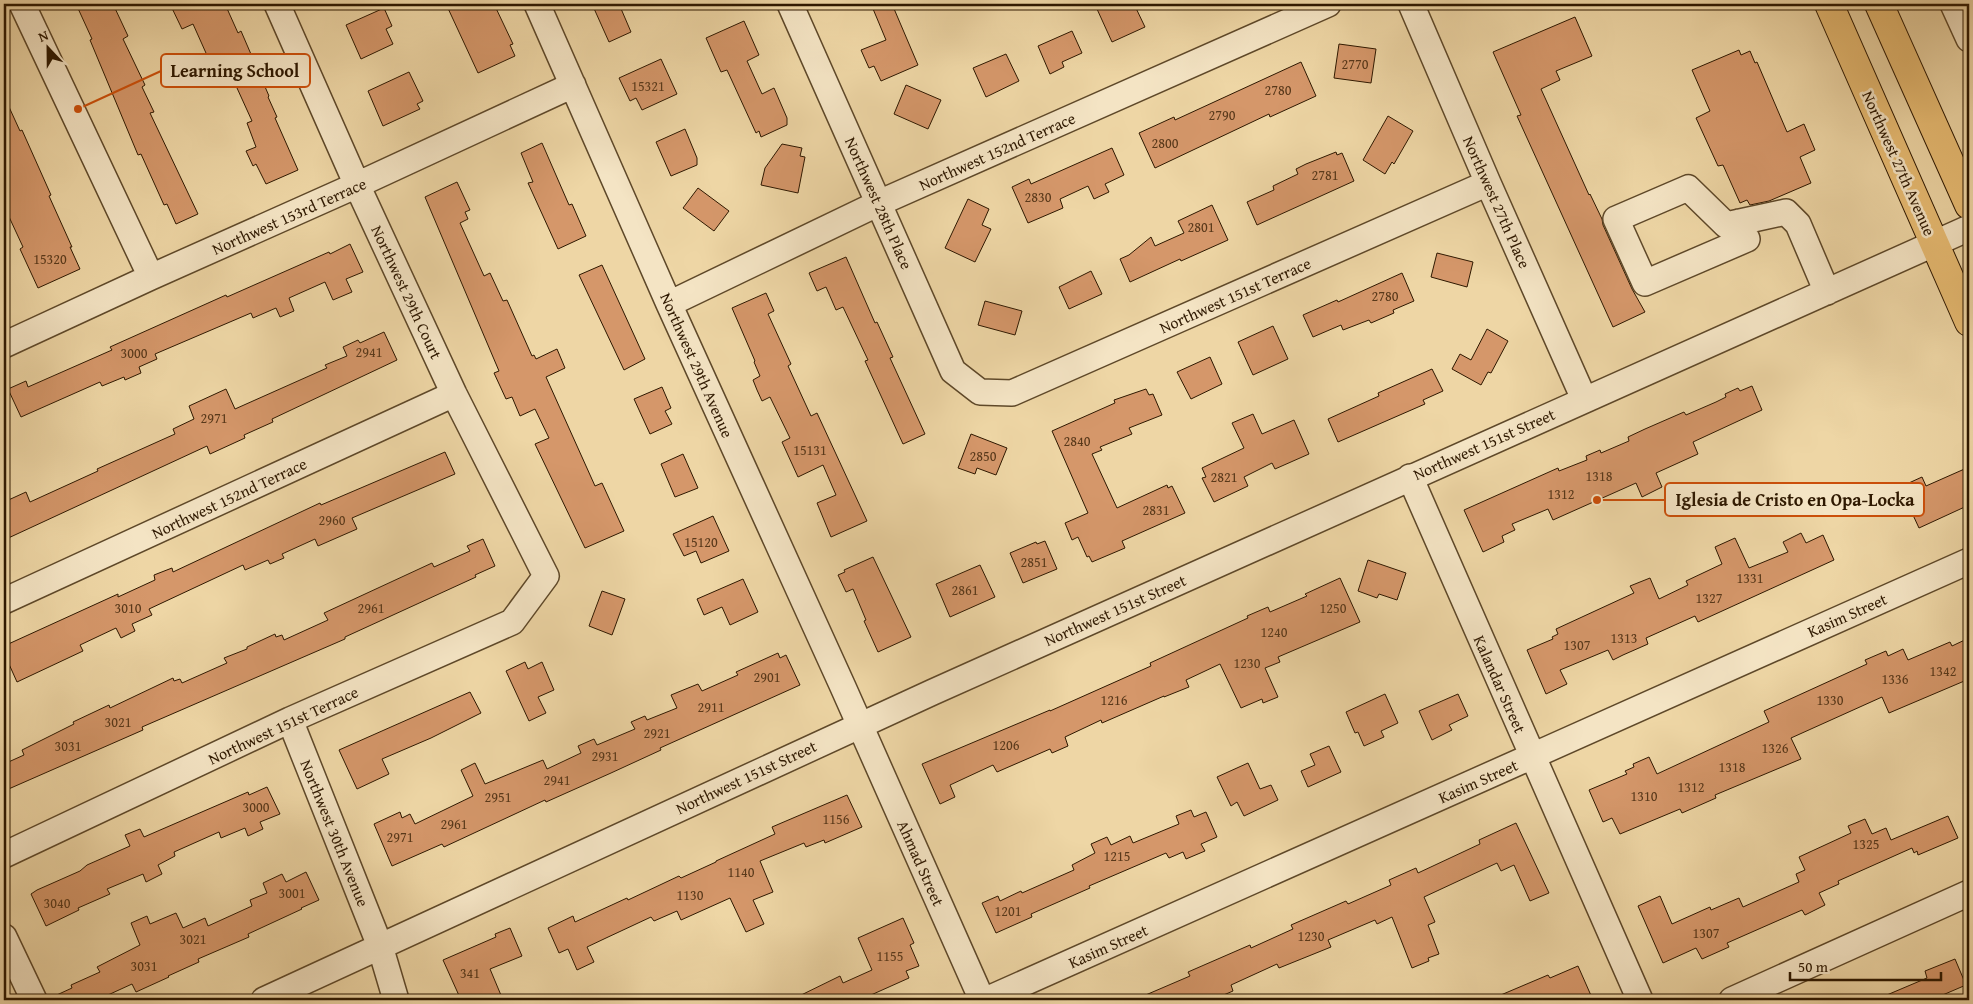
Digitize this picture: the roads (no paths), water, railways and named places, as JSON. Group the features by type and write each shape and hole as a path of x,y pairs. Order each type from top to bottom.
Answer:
{"main road":[{"name":"Northwest 27th Avenue","path":"1829,4 1969,322"},
{"path":"1879,4 1969,205"}],"street":[{"path":"22,4 151,276"},
{"name":"Northwest 29th Court","path":"277,4 454,394 546,576"},
{"name":"Northwest 29th Avenue","path":"537,4 669,304 860,725"},
{"name":"Northwest 28th Place","path":"790,4 953,371 980,392"},
{"name":"Northwest 152nd Terrace","path":"669,304 879,203 1328,4"},
{"name":"Northwest 27th Place","path":"1412,4 1488,183 1584,400"},
{"path":"1952,4 1969,39"},
{"name":"Northwest 153rd Terrace","path":"4,345 151,276 358,185 573,85"},
{"name":"Northwest 151st Terrace","path":"980,392 1012,393 1488,183"},
{"path":"1739,222 1747,239 1645,283 1616,219 1688,188 1726,225 1739,222 1786,212 1798,224 1827,292"},
{"name":"Northwest 151st Street","path":"264,1000 860,725 1969,228"},
{"name":"Northwest 152nd Terrace","path":"4,602 454,394"},
{"name":"Kalandar Street","path":"1410,477 1640,1000"},
{"name":"Kasim Street","path":"984,1000 1969,561"},
{"name":"Northwest 151st Terrace","path":"4,855 290,720 512,622 546,576"},
{"name":"Northwest 30th Avenue","path":"290,720 380,946 396,1000"},
{"name":"Ahmad Street","path":"860,725 984,1000"},
{"path":"1732,1000 1969,893"},
{"path":"4,937 34,1000"}],"place":[{"name":"Learning School","path":"78,109"},
{"name":"Iglesia de Cristo en Opa-Locka","path":"1597,500"}]}
